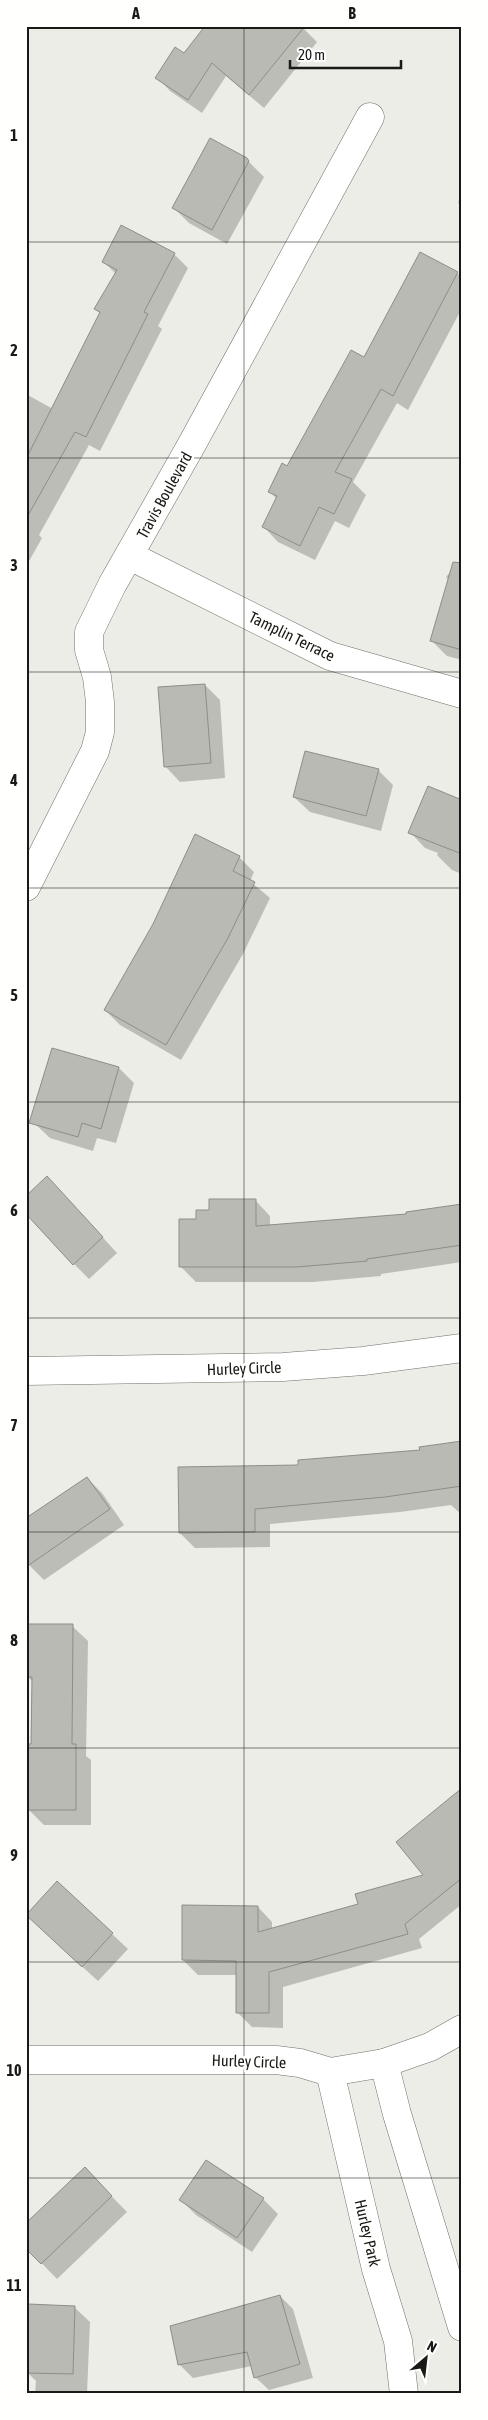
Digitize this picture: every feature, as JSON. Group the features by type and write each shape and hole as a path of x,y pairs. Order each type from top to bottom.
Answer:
{"street":[{"name":"Travis Boulevard","path":"26,888 95,751 100,732 100,702 97,677 89,650 89,632 112,585 130,556 370,118"},
{"name":"Tamplin Terrace","path":"130,556 330,656 462,694"},
{"name":"Hurley Circle","path":"26,1371 283,1367 363,1361 462,1348"},
{"name":"Hurley Circle","path":"26,2060 276,2060 300,2063 330,2072 384,2063 430,2047 462,2029"},
{"path":"384,2063 397,2114 462,2327"},
{"name":"Hurley Park","path":"330,2072 376,2268 398,2341 404,2394"}],"building":[{"path":"205,26 305,26 249,95 212,63 188,100 155,78 175,47 184,53"},
{"path":"210,138 247,158 249,161 212,230 172,208"},
{"path":"121,225 175,253 144,312 148,314 86,437 75,432 26,519 26,459 100,312 94,309 117,270 102,262"},
{"path":"420,252 458,272 393,396 381,389 335,472 352,479 334,514 319,507 300,546 262,527 277,496 268,492 282,463 287,466 351,350 364,357"},
{"path":"453,562 462,563 462,650 430,641"},
{"path":"205,684 211,763 164,767 158,687"},
{"path":"305,751 379,769 366,816 293,797"},
{"path":"428,786 462,800 462,854 408,833"},
{"path":"195,834 240,856 233,871 255,882 228,938 166,1045 104,1010 153,924"},
{"path":"52,1048 119,1067 101,1129 82,1123 78,1137 29,1123"},
{"path":"47,1176 103,1237 73,1265 26,1214 26,1196"},
{"path":"209,1199 256,1199 256,1226 406,1214 406,1212 462,1204 462,1245 367,1259 367,1261 297,1267 179,1267 179,1219 196,1219 196,1210 209,1210"},
{"path":"462,1441 462,1486 385,1497 255,1509 255,1532 179,1533 178,1467 298,1465 298,1460 420,1450 419,1447"},
{"path":"87,1477 110,1509 26,1567 26,1518"},
{"path":"27,1624 73,1624 72,1744 76,1744 76,1810 28,1810 27,1744 31,1744 32,1677 26,1677"},
{"path":"462,1788 462,1878 405,1924 408,1934 269,1972 269,2013 236,2013 236,1961 182,1960 182,1905 258,1906 258,1932 358,1904 355,1894 423,1875 396,1842"},
{"path":"57,1881 113,1933 82,1967 26,1915"},
{"path":"206,2160 264,2198 237,2238 179,2200"},
{"path":"85,2167 112,2196 41,2264 26,2249 26,2223"},
{"path":"280,2295 300,2364 254,2378 247,2352 178,2365 170,2326"},
{"path":"28,2304 75,2306 73,2374 26,2373"}]}
